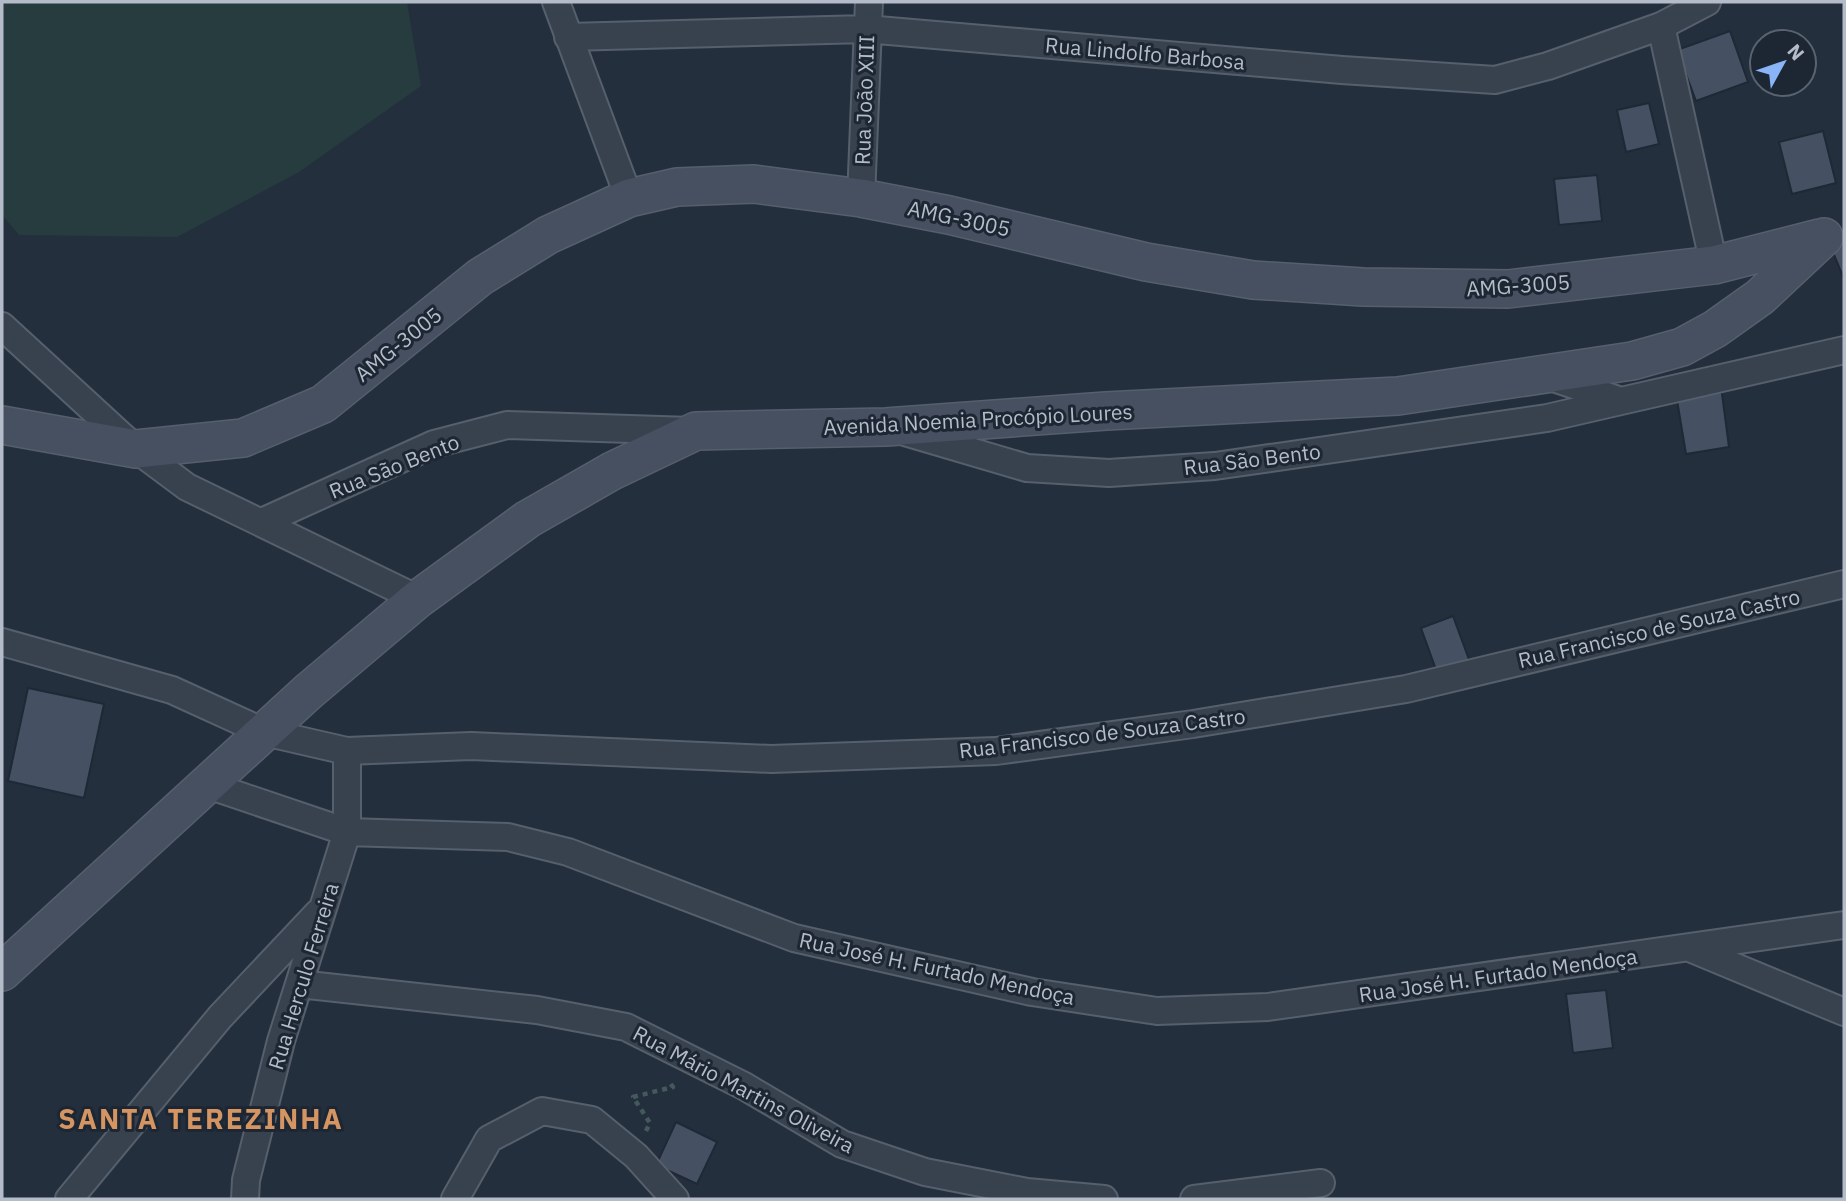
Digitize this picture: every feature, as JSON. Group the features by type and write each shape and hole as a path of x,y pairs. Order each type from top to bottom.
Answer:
{"street":[{"path":"556,2 629,198"},
{"name":"Rua João XIII","path":"861,198 869,2"},
{"name":"Rua Lindolfo Barbosa","path":"568,37 866,29 1342,70 1495,79 1548,66 1661,26 1707,2"},
{"path":"1661,26 1714,265"},
{"name":"AMG-3005","path":"2,425 136,449 243,438 323,404 480,277 548,235 629,198 677,187 754,184 861,198 948,215 1146,262 1252,280 1363,287 1508,289 1714,265 1834,233"},
{"name":"Avenida Noemia Procópio Loures","path":"2,972 205,784 418,599 528,519 612,471 696,431 886,427 1106,411 1398,396 1632,361 1682,347 1760,297 1834,233"},
{"path":"2,326 136,449 187,487 418,599"},
{"name":"Rua São Bento","path":"886,427 1027,468 1109,473 1229,464 1547,418 1844,350"},
{"path":"1543,375 1620,401"},
{"name":"Rua São Bento","path":"264,522 434,444 507,425 696,431"},
{"name":"Rua Francisco de Souza Castro","path":"2,642 172,690 264,732 347,751 471,746 771,759 996,751 1193,724 1406,689 1844,584"},
{"name":"Rua Herculo Ferreira","path":"245,1199 246,1180 299,984 347,832 347,751"},
{"name":"Rua José H. Furtado Mendoça","path":"205,784 347,832 508,837 568,852 794,939 1032,992 1157,1011 1268,1007 1844,925"},
{"path":"69,1199 220,1017 321,909"},
{"path":"1690,949 1844,1012"},
{"name":"Rua Mário Martins Oliveira","path":"299,984 537,1010 626,1027 744,1086 842,1144 925,1172 1027,1192 1104,1199"},
{"path":"455,1199 489,1139 542,1111 592,1120 632,1153 675,1199"},
{"path":"1194,1199 1321,1183"}],"path":[{"path":"632,1153 650,1123 633,1097 673,1087 665,1077"}],"green space":[{"path":"2,2 407,2 421,86 299,172 177,237 19,235 2,215"}],"building":[{"path":"1730,31 1748,82 1696,101 1677,50"},
{"path":"1649,103 1659,144 1626,152 1617,110"},
{"path":"1823,131 1836,183 1792,194 1779,142"},
{"path":"1597,175 1602,221 1559,225 1554,179"},
{"path":"1844,240 1844,279 1830,245"},
{"path":"1721,386 1729,447 1686,454 1676,394"},
{"path":"1453,616 1471,665 1439,678 1421,628"},
{"path":"28,688 104,704 84,798 8,781"},
{"path":"1606,990 1613,1048 1573,1053 1566,994"},
{"path":"676,1122 717,1142 697,1184 656,1165"}],"district":[{"name":"SANTA TEREZINHA","path":"201,1118"}]}
